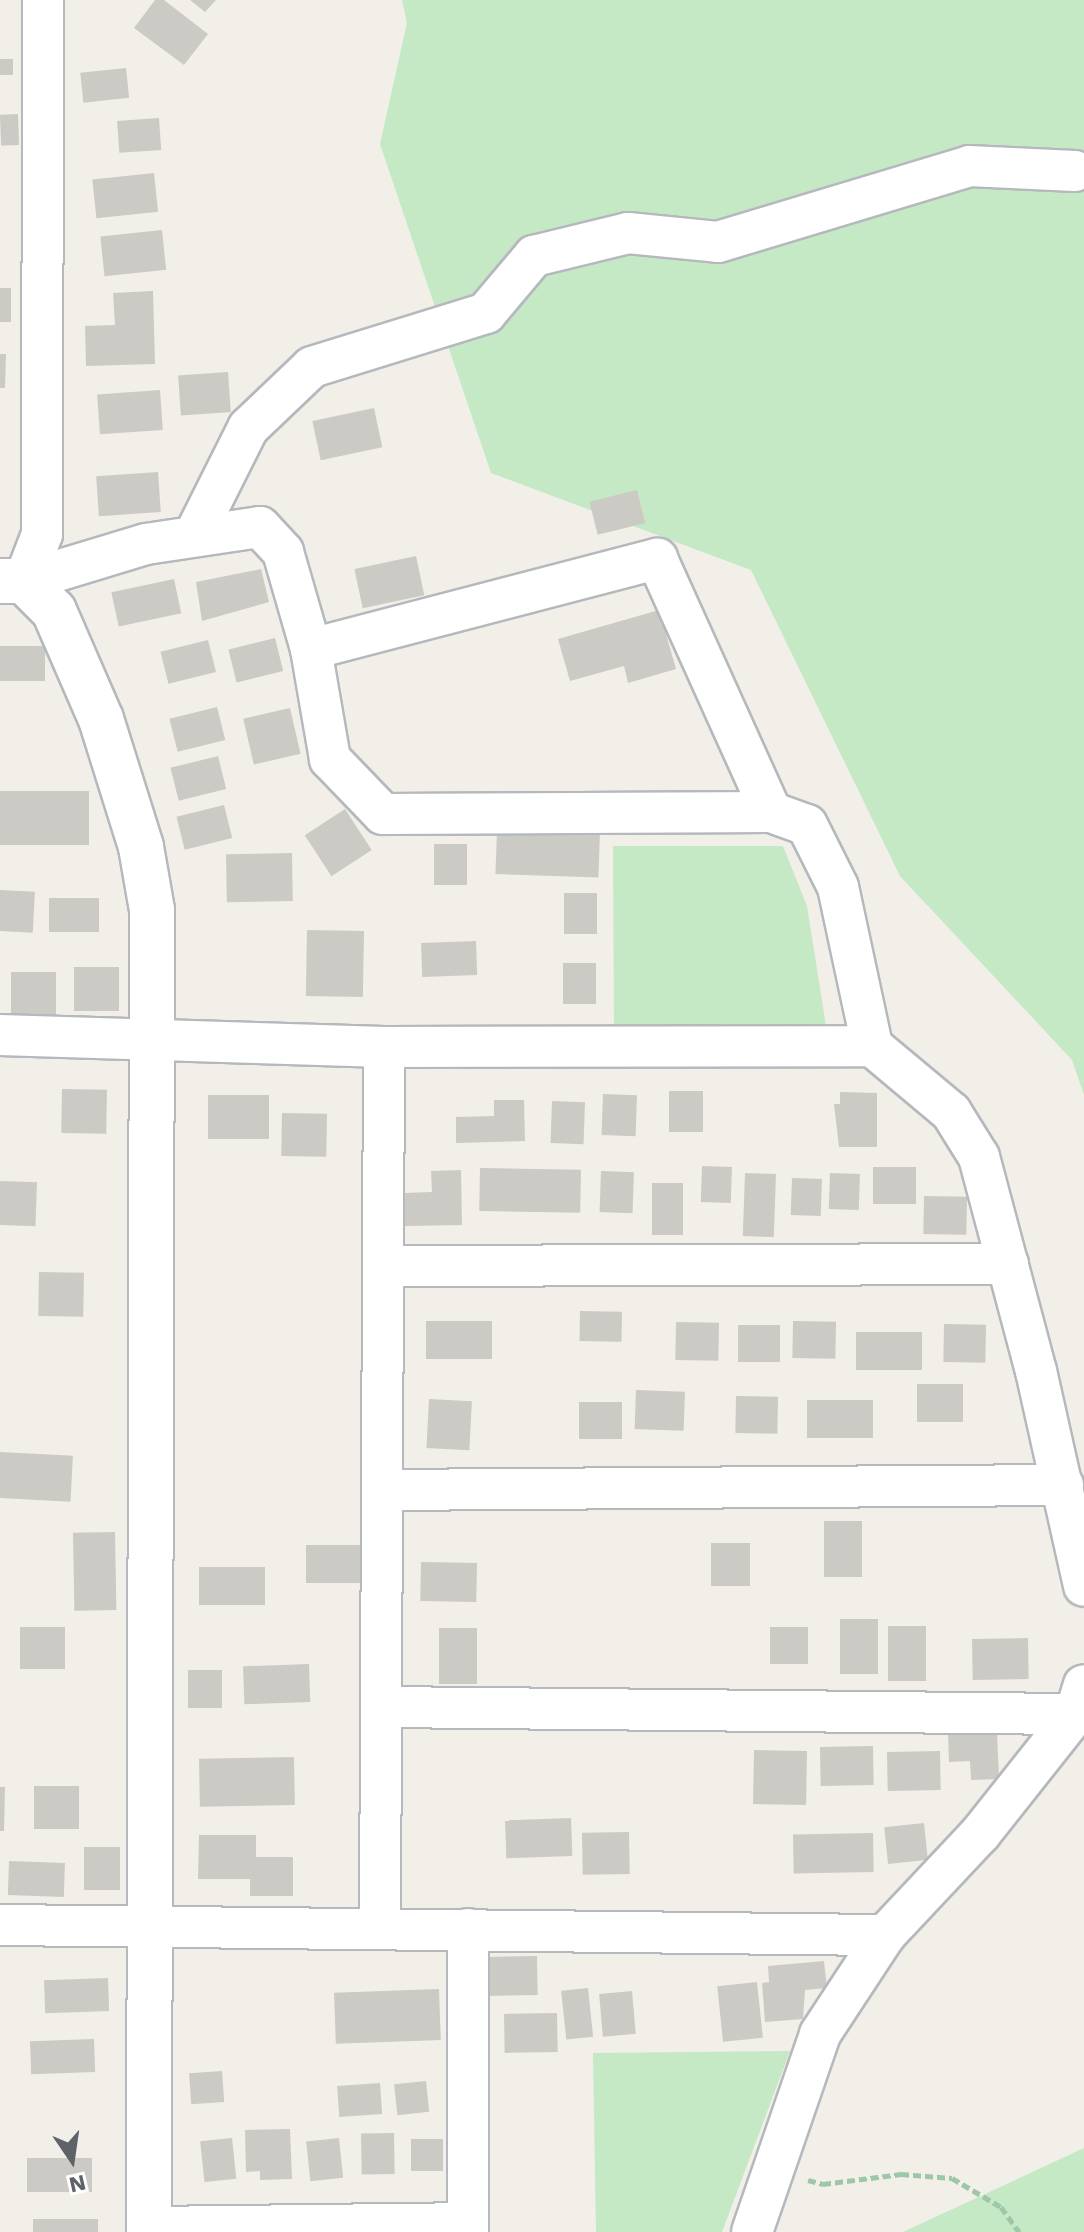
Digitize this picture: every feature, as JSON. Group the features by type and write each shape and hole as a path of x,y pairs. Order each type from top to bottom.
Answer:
{"street":[{"path":"12,581 42,534 43,0"},
{"path":"195,534 248,428 312,367 486,313 534,256 628,233 718,242 969,166 1075,171"},
{"path":"12,581 195,534 260,527 283,552 311,649 330,759 383,814 771,812 807,825 838,887 872,1046 951,1112 979,1157 1063,1485 1084,1586"},
{"path":"311,649 657,559 771,812"},
{"path":"12,581 54,611 96,706 141,847 152,910 149,2229 468,2227 468,1929"},
{"path":"0,1035 384,1047 872,1046"},
{"path":"380,1927 384,1047"},
{"path":"384,1266 1008,1264"},
{"path":"382,1490 1063,1485"},
{"path":"381,1707 1080,1700"},
{"path":"752,2232 820,2034 885,1935 980,1834 1080,1700"},
{"path":"0,1925 885,1935"}],"path":[{"path":"774,2171 823,2184 901,2174 952,2178 1001,2207 1019,2232"}],"green space":[{"path":"402,0 1084,0 1084,1095 1072,1060 900,876 751,570 491,473 380,144 407,23"},
{"path":"613,846 783,846 807,906 826,1026 818,1031 614,1031"},
{"path":"790,2051 722,2232 596,2232 593,2053"},
{"path":"1084,2148 1084,2232 903,2232"}],"building":[{"path":"155,0 164,0 208,34 184,65 134,28"},
{"path":"190,0 216,0 205,12"},
{"path":"0,59 13,59 13,75 0,75"},
{"path":"126,68 129,98 83,103 80,73"},
{"path":"18,114 19,145 1,146 0,115"},
{"path":"159,118 161,150 119,153 117,121"},
{"path":"154,173 158,212 96,218 92,179"},
{"path":"162,230 166,270 105,276 100,236"},
{"path":"0,288 11,288 11,322 0,322"},
{"path":"153,291 155,364 86,366 85,326 115,325 113,293"},
{"path":"0,354 6,354 5,388 0,388"},
{"path":"228,372 231,412 181,415 178,375"},
{"path":"160,390 163,430 100,434 97,394"},
{"path":"374,408 382,447 321,460 312,421"},
{"path":"158,472 161,512 99,516 96,476"},
{"path":"637,490 645,523 598,535 589,502"},
{"path":"416,556 424,595 363,608 354,569"},
{"path":"261,569 269,602 202,621 196,582"},
{"path":"174,579 181,613 119,627 111,592"},
{"path":"659,610 676,669 628,683 624,666 570,681 558,639"},
{"path":"275,638 283,671 237,683 228,650"},
{"path":"208,640 216,672 168,684 160,652"},
{"path":"0,646 45,646 45,681 0,681"},
{"path":"217,707 225,740 178,752 169,719"},
{"path":"290,708 301,754 254,765 243,719"},
{"path":"218,756 226,789 179,801 170,768"},
{"path":"0,791 89,791 89,845 0,845"},
{"path":"224,805 232,838 185,850 176,817"},
{"path":"345,809 372,850 331,876 305,835"},
{"path":"497,830 600,834 598,878 495,874"},
{"path":"434,844 467,844 467,885 434,885"},
{"path":"292,853 293,901 227,902 226,854"},
{"path":"0,890 35,892 33,933 0,931"},
{"path":"564,893 597,893 597,934 564,934"},
{"path":"49,898 99,898 99,932 49,932"},
{"path":"307,930 364,931 363,997 306,996"},
{"path":"476,941 477,975 422,977 421,943"},
{"path":"563,963 596,963 596,1004 563,1004"},
{"path":"74,967 119,967 119,1011 74,1011"},
{"path":"11,972 56,972 56,1016 11,1016"},
{"path":"62,1089 107,1090 106,1134 61,1133"},
{"path":"669,1091 703,1091 703,1132 669,1132"},
{"path":"840,1092 877,1093 877,1147 839,1147 834,1104 840,1104"},
{"path":"603,1094 637,1095 636,1136 602,1135"},
{"path":"208,1095 269,1095 269,1139 208,1139"},
{"path":"494,1100 524,1100 525,1141 456,1143 456,1117 494,1116"},
{"path":"552,1101 585,1102 584,1144 551,1143"},
{"path":"282,1113 327,1114 326,1157 281,1156"},
{"path":"702,1166 732,1167 731,1203 701,1202"},
{"path":"873,1167 916,1167 916,1204 873,1204"},
{"path":"480,1168 581,1170 580,1213 479,1211"},
{"path":"461,1170 462,1225 405,1226 405,1193 432,1192 431,1171"},
{"path":"601,1171 634,1172 633,1213 600,1212"},
{"path":"745,1173 776,1174 774,1237 743,1236"},
{"path":"830,1173 860,1174 859,1210 829,1209"},
{"path":"792,1178 822,1179 821,1216 791,1215"},
{"path":"0,1181 37,1182 35,1226 0,1225"},
{"path":"652,1183 683,1183 683,1235 652,1235"},
{"path":"924,1196 967,1197 966,1235 923,1234"},
{"path":"39,1272 84,1273 83,1317 38,1316"},
{"path":"580,1311 622,1312 621,1342 579,1341"},
{"path":"426,1321 492,1321 492,1359 426,1359"},
{"path":"793,1321 836,1322 835,1359 792,1358"},
{"path":"676,1322 719,1323 718,1361 675,1360"},
{"path":"944,1324 986,1325 985,1363 943,1362"},
{"path":"738,1325 780,1325 780,1362 738,1362"},
{"path":"856,1332 922,1332 922,1370 856,1370"},
{"path":"917,1384 963,1384 963,1422 917,1422"},
{"path":"636,1390 685,1392 684,1431 635,1429"},
{"path":"736,1396 778,1397 777,1434 735,1433"},
{"path":"429,1399 472,1401 469,1450 426,1448"},
{"path":"807,1400 873,1400 873,1438 807,1438"},
{"path":"579,1402 622,1402 622,1439 579,1439"},
{"path":"0,1452 73,1456 70,1502 0,1498"},
{"path":"824,1521 862,1521 862,1577 824,1577"},
{"path":"115,1532 116,1610 74,1611 73,1533"},
{"path":"711,1543 750,1543 750,1586 711,1586"},
{"path":"306,1545 362,1545 362,1583 306,1583"},
{"path":"421,1562 477,1563 476,1602 420,1601"},
{"path":"199,1567 265,1567 265,1605 199,1605"},
{"path":"840,1619 878,1619 878,1674 840,1674"},
{"path":"888,1626 926,1626 926,1681 888,1681"},
{"path":"20,1627 65,1627 65,1669 20,1669"},
{"path":"770,1627 808,1627 808,1664 770,1664"},
{"path":"439,1628 477,1628 477,1684 439,1684"},
{"path":"1028,1638 1029,1679 973,1680 972,1639"},
{"path":"309,1664 310,1702 244,1704 243,1666"},
{"path":"188,1670 222,1670 222,1708 188,1708"},
{"path":"997,1731 999,1779 971,1780 970,1761 949,1762 948,1734"},
{"path":"873,1746 874,1785 821,1786 820,1747"},
{"path":"754,1750 807,1751 806,1805 753,1804"},
{"path":"940,1751 941,1790 888,1791 887,1752"},
{"path":"294,1757 295,1805 200,1807 199,1759"},
{"path":"34,1786 79,1786 79,1829 34,1829"},
{"path":"0,1787 5,1787 4,1831 0,1831"},
{"path":"571,1818 572,1856 506,1858 505,1820"},
{"path":"924,1823 928,1860 888,1864 884,1827"},
{"path":"629,1832 630,1874 583,1875 582,1833"},
{"path":"873,1833 874,1872 794,1873 793,1834"},
{"path":"199,1835 256,1835 256,1857 293,1857 293,1896 250,1896 250,1879 198,1879"},
{"path":"84,1847 120,1847 120,1890 84,1890"},
{"path":"9,1861 65,1863 64,1897 8,1895"},
{"path":"537,1956 538,1995 486,1996 485,1957"},
{"path":"824,1961 827,1988 805,1990 803,2019 765,2022 762,1983 769,1982 768,1966"},
{"path":"108,1978 109,2011 45,2013 44,1980"},
{"path":"757,1982 763,2038 723,2042 717,1986"},
{"path":"588,1988 593,2037 566,2040 561,1991"},
{"path":"439,1989 441,2040 336,2044 334,1993"},
{"path":"632,1991 636,2034 603,2037 599,1994"},
{"path":"557,2013 558,2052 505,2053 504,2014"},
{"path":"94,2039 95,2072 31,2074 30,2041"},
{"path":"222,2071 224,2102 191,2104 189,2073"},
{"path":"426,2081 429,2112 397,2115 394,2084"},
{"path":"380,2083 382,2114 339,2117 337,2086"},
{"path":"290,2129 292,2179 260,2180 260,2171 246,2172 245,2130"},
{"path":"394,2133 395,2174 362,2175 361,2134"},
{"path":"232,2138 236,2179 204,2182 200,2141"},
{"path":"339,2138 343,2178 310,2181 306,2141"},
{"path":"411,2139 443,2139 443,2171 411,2171"},
{"path":"27,2158 92,2158 92,2192 27,2192"},
{"path":"33,2219 98,2219 98,2232 33,2232"}]}
